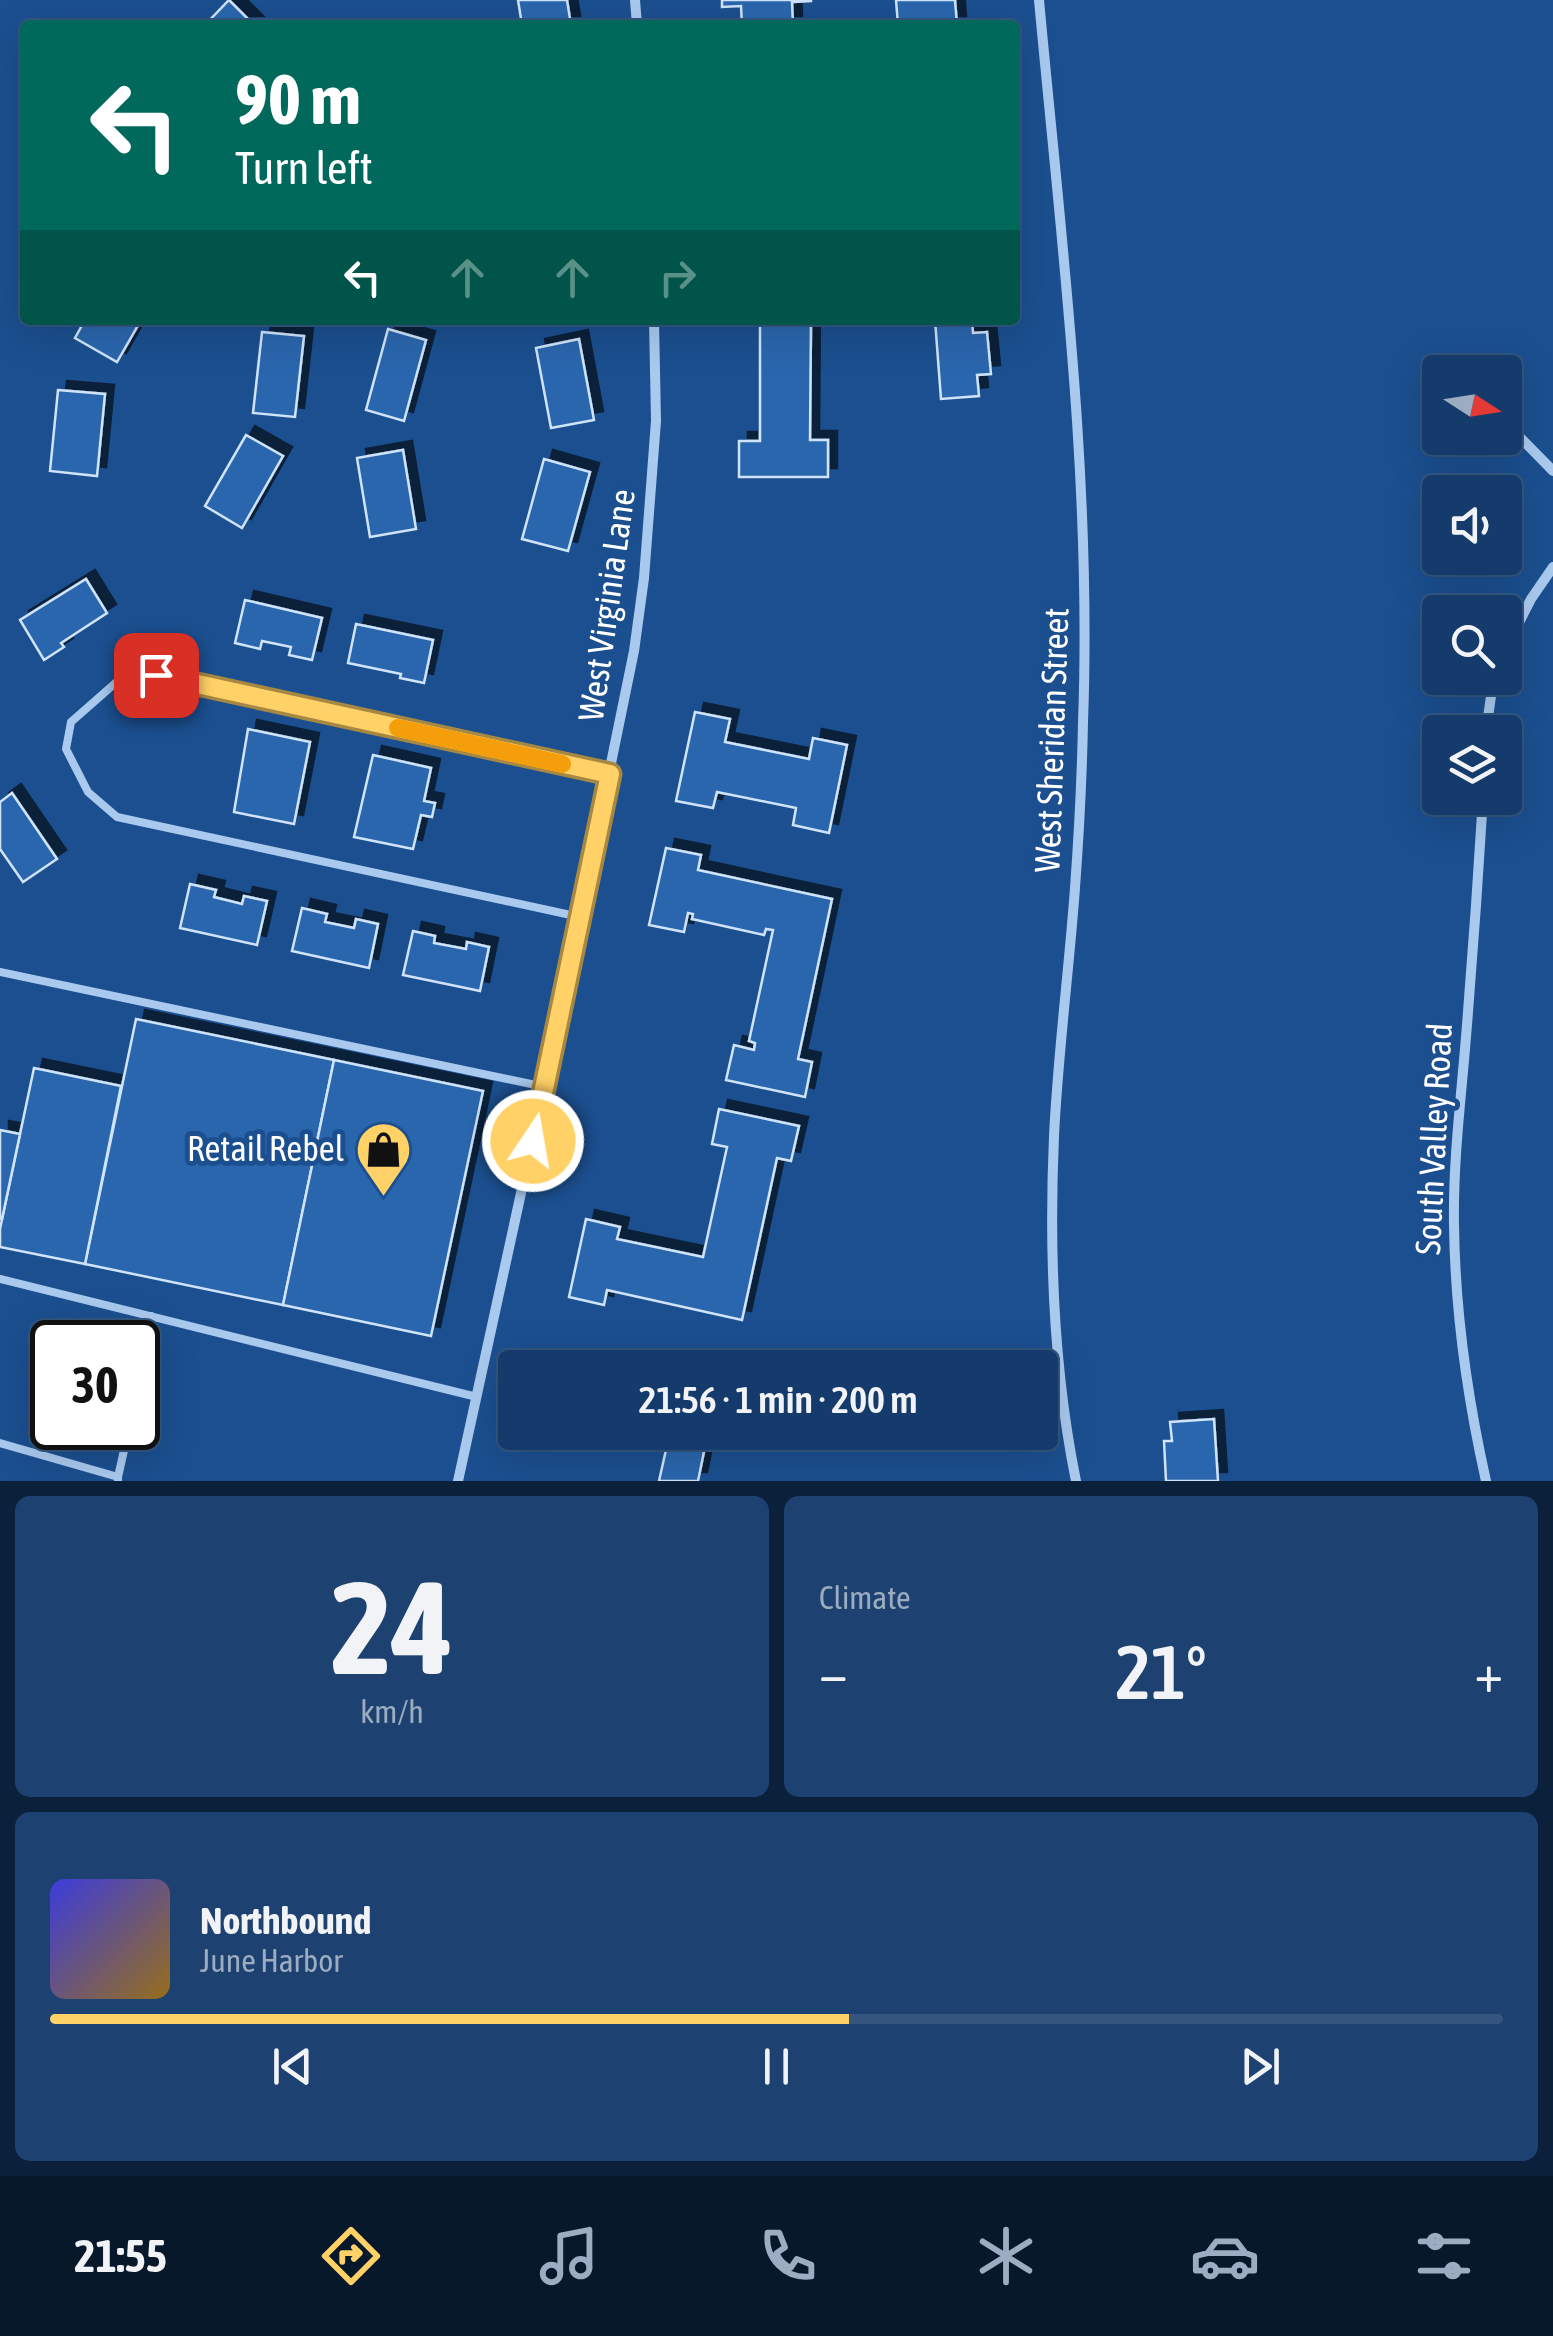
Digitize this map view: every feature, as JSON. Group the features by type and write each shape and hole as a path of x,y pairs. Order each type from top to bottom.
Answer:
{"street":[{"name":"West Sheridan Street","path":"1039,0 1078,457 1084,598 1084,719 1054,1133 1052,1216 1062,1392 1076,1481"},
{"name":"West Virginia Lane","path":"458,1481 634,652 656,421 654,325"},
{"path":"1522,439 1553,471"},
{"path":"1522,615 1553,567"},
{"name":"South Valley Road","path":"1482,815 1454,1221 1462,1356 1486,1481"}],"lane":[{"path":"580,917 118,817 88,792 66,749 71,722 120,679 156,675 610,774"},
{"path":"0,972 544,1087"},
{"path":"0,1279 477,1398"},
{"path":"150,1320 151,1316"},
{"path":"0,1443 118,1479 124,1450"}],"building":[{"path":"229,0 249,20 210,20"},
{"path":"518,0 567,0 570,20 521,20"},
{"path":"722,0 811,0 792,2 793,20 742,20 741,6 722,7"},
{"path":"896,0 955,0 957,20 898,20"},
{"path":"82,325 138,325 117,362 75,338"},
{"path":"760,325 811,325 810,440 828,440 828,477 739,477 739,441 760,441"},
{"path":"935,325 972,325 973,333 987,332 991,374 977,375 979,396 941,399"},
{"path":"388,329 426,340 404,421 366,410"},
{"path":"262,332 304,336 295,417 253,413"},
{"path":"579,339 594,420 551,428 536,348"},
{"path":"58,390 105,394 97,476 50,471"},
{"path":"246,435 283,456 242,528 205,506"},
{"path":"403,450 416,529 370,537 357,458"},
{"path":"544,459 590,472 568,551 522,539"},
{"path":"86,579 107,613 61,643 64,647 44,660 20,620"},
{"path":"245,600 322,618 312,660 289,655 291,647 262,641 260,649 235,643"},
{"path":"356,624 433,640 424,683 348,663"},
{"path":"695,712 730,719 725,742 809,759 813,738 847,745 829,833 793,825 796,808 717,792 713,808 676,801"},
{"path":"248,729 310,742 294,824 234,812"},
{"path":"373,755 431,768 424,801 435,803 432,817 421,815 413,849 354,837"},
{"path":"12,793 57,859 23,882 0,849 0,802"},
{"path":"666,848 701,855 698,870 832,899 798,1059 812,1062 805,1097 726,1080 734,1045 754,1050 755,1043 749,1041 773,930 766,929 764,935 692,919 693,914 688,913 684,932 649,925"},
{"path":"190,884 216,890 214,897 242,904 244,896 267,901 257,945 180,928"},
{"path":"302,908 327,914 325,922 354,928 356,919 378,924 369,968 292,951"},
{"path":"413,931 435,936 434,943 466,949 467,942 489,947 480,991 403,975"},
{"path":"136,1019 334,1060 283,1305 85,1264"},
{"name":"Retail Rebel","path":"334,1060 483,1091 431,1336 283,1305"},
{"path":"34,1068 121,1086 85,1264 0,1247 0,1229"},
{"path":"719,1109 799,1126 791,1161 777,1158 742,1320 607,1290 604,1305 569,1297 586,1219 620,1227 617,1239 703,1257 727,1147 712,1144"},
{"path":"0,1130 20,1134 2,1219 0,1219"},
{"path":"1214,1419 1218,1481 1166,1481 1164,1441 1172,1441 1170,1422"},
{"path":"666,1450 704,1450 698,1481 659,1481"}],"slow traffic":[{"path":"398,728 562,764"}],"place":[{"name":"Retail Rebel","path":"383,1198"}],"route":[{"path":"156,675 610,774 533,1141"}]}
